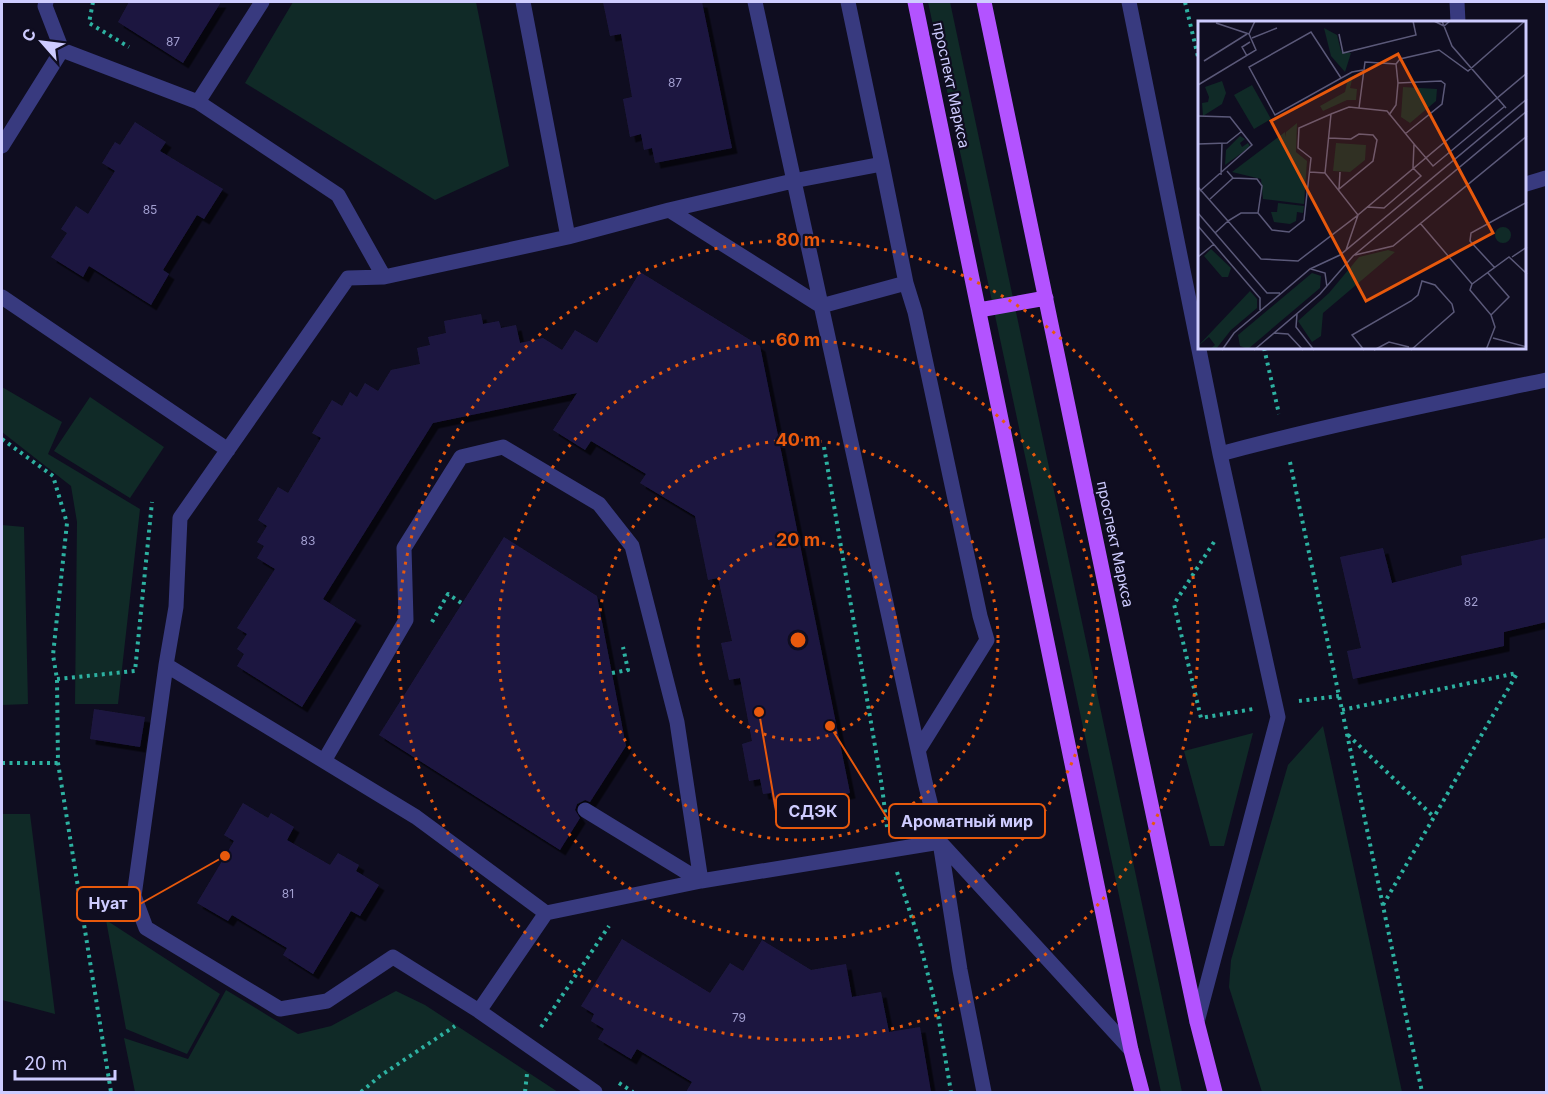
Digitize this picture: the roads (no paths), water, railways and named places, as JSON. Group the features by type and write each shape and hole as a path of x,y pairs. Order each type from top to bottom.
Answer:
{"main road":[{"name":"проспект Маркса","path":"915,2 1131,1050 1142,1092"},
{"name":"проспект Маркса","path":"984,2 1197,1022 1215,1092"},
{"path":"979,310 1046,298"}],"lane":[{"path":"46,2 45,6 62,50 198,102 338,195 384,277"},
{"path":"198,102 262,2"},
{"path":"523,2 568,237"},
{"path":"755,2 820,306 940,842 960,970 984,1092"},
{"path":"848,2 906,283 915,312 987,640 919,749"},
{"path":"1130,2 1198,344"},
{"path":"1457,2 1458,21"},
{"path":"2,146 62,50"},
{"path":"595,1092 479,1011 393,957 327,1000 280,1009 146,928 134,896 176,607 180,518 348,278 384,277 568,237 669,210 793,181 882,164"},
{"path":"1527,184 1546,178"},
{"path":"669,210 820,306 906,283"},
{"path":"2,297 228,450"},
{"path":"1197,1022 1278,717 1199,350"},
{"path":"1220,454 1284,437 1546,380"},
{"path":"324,761 406,620 404,548 461,457 503,447 599,504 632,546 677,722 702,881"},
{"path":"166,665 416,817 546,913"},
{"path":"585,810 702,881"},
{"path":"940,842 1131,1050"},
{"path":"479,1011 546,913 702,881 940,842"}],"place":[{"name":"СДЭК","path":"759,712"},
{"name":"Ароматный мир","path":"830,726"},
{"name":"Нуат","path":"225,856"}]}
